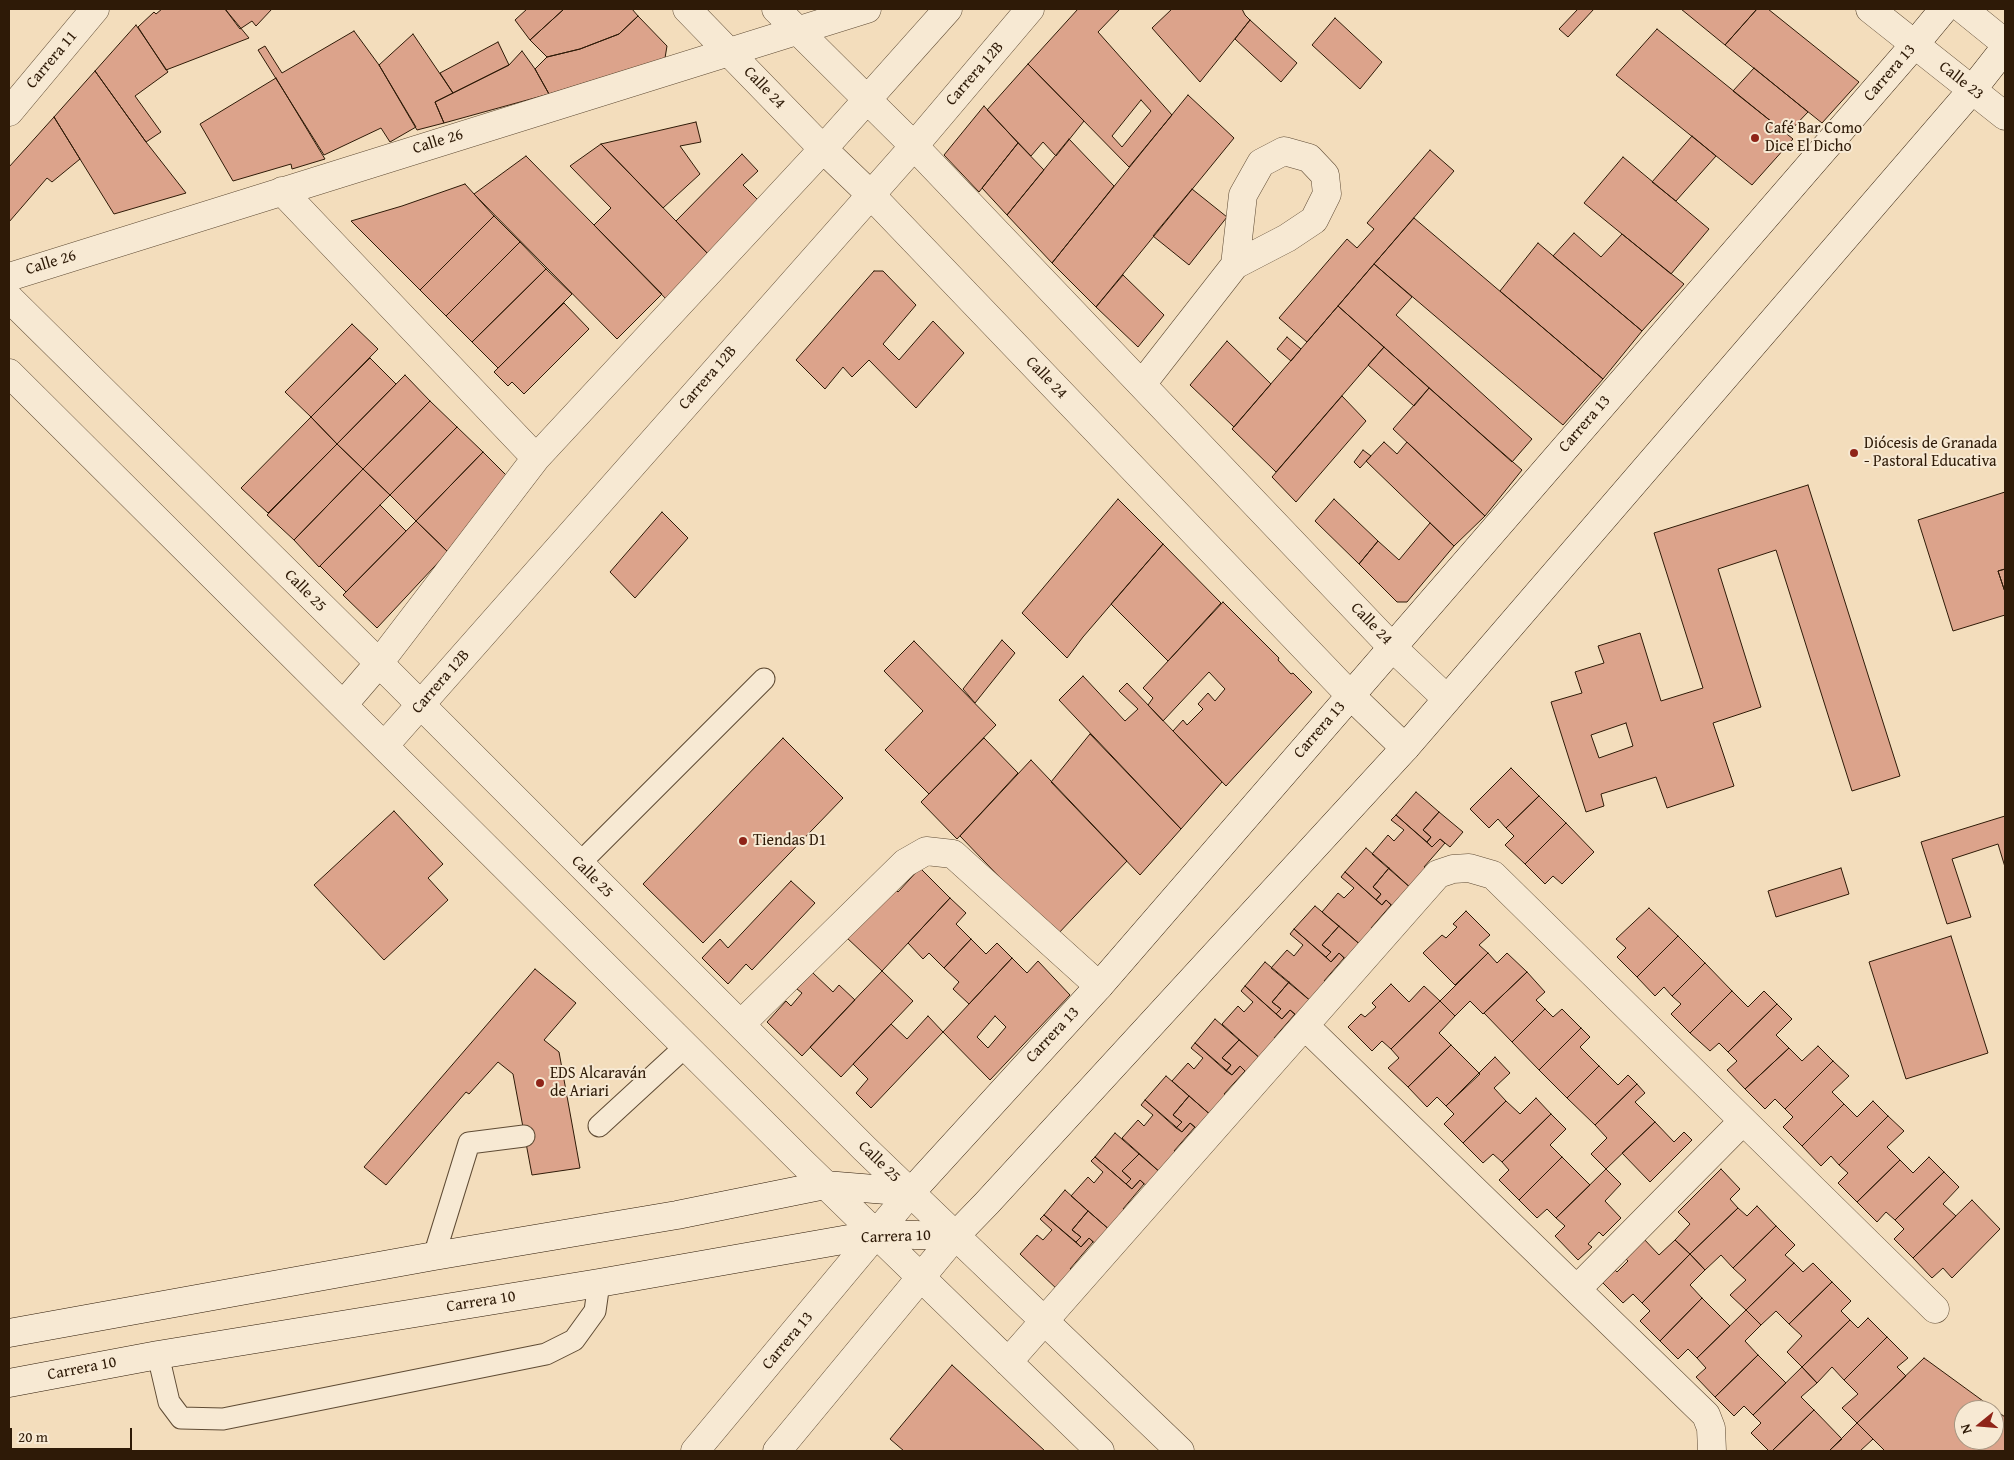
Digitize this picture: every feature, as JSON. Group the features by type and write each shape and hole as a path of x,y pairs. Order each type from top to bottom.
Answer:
{"street":[{"name":"Carrera 11","path":"9,112 96,9"},
{"name":"Calle 24","path":"687,9 823,149 870,194 1350,695 1406,748"},
{"name":"Calle 24","path":"776,9 914,146 1392,646 1446,699"},
{"name":"Calle 26","path":"9,277 867,9"},
{"path":"343,705 379,663 536,458 823,149 948,9"},
{"name":"Carrera 12B","path":"384,746 914,146 1030,9"},
{"name":"Calle 23","path":"1870,9 2005,116"},
{"name":"Carrera 13","path":"696,1451 911,1192 1099,986 1944,9"},
{"path":"1963,9 2005,43"},
{"path":"777,1451 955,1236 987,1204 1406,748 1446,699 1972,90 2005,48"},
{"path":"282,191 536,458"},
{"path":"1142,384 1235,265"},
{"name":"Calle 25","path":"9,298 379,663 865,1149 1180,1451"},
{"path":"9,373 825,1184 1100,1451"},
{"path":"741,1024 904,863 926,851 953,854 1099,986"},
{"path":"1008,1362 1043,1320 1438,874 1453,869 1475,869 1493,875 1935,1309"},
{"path":"1305,1026 1706,1415 1711,1428 1712,1451"},
{"path":"1577,1289 1743,1121"},
{"path":"9,1333 434,1256 677,1215 825,1184 911,1192"},
{"name":"Carrera 10","path":"9,1383 158,1355 599,1283 877,1234 955,1236"}],"lane":[{"path":"579,864 764,679"},
{"path":"599,1126 686,1046"},
{"path":"434,1256 469,1143 524,1136"},
{"path":"158,1355 169,1402 181,1418 223,1418 546,1354 574,1340 595,1310 599,1283"}],"building":[{"path":"162,9 225,9 249,38 166,70 138,27 154,12 156,14"},
{"path":"225,9 272,9 256,26 252,21 240,29"},
{"path":"527,9 564,9 530,40 515,20"},
{"path":"564,9 632,9 638,16 619,34 580,49 547,57 530,40"},
{"path":"1078,9 1120,9 1098,32 1172,115 1129,167 1028,64","holes":["1141,100 1151,111 1122,147 1112,136"]},
{"path":"1172,9 1242,9 1250,20 1200,82 1152,28"},
{"path":"1578,9 1594,9 1568,37 1559,29"},
{"path":"1681,9 1757,9 1725,45"},
{"path":"1757,9 1768,9 1859,82 1822,123 1725,45"},
{"path":"638,16 667,46 665,58 549,94 535,69 547,57 580,49 619,34"},
{"path":"1335,18 1382,62 1360,89 1312,45"},
{"path":"1250,20 1297,63 1281,82 1235,39"},
{"path":"136,25 168,72 135,96 161,132 146,142 95,71"},
{"path":"1657,29 1793,139 1752,185 1616,75"},
{"path":"354,31 379,65 416,127 390,142 381,128 324,155 258,50 265,46 282,73"},
{"path":"413,34 453,93 435,102 444,123 417,130 379,65"},
{"path":"498,42 509,65 453,93 440,73"},
{"path":"522,51 549,94 444,123 435,102 509,65"},
{"path":"1028,64 1084,121 1056,156 1043,142 1031,156 987,110"},
{"path":"1754,68 1808,112 1787,134 1733,91"},
{"path":"95,71 146,142 186,193 114,214 54,117"},
{"path":"276,78 325,159 292,169 291,164 233,181 200,124"},
{"path":"1188,95 1234,138 1096,307 1052,263"},
{"path":"984,106 1018,143 979,192 944,155"},
{"path":"54,117 80,159 52,182 47,178 9,222 9,167"},
{"path":"696,122 701,142 680,146 700,174 663,208 601,144"},
{"path":"1692,136 1716,156 1676,201 1652,182"},
{"path":"1069,139 1114,186 1052,263 1007,215"},
{"path":"1018,143 1044,170 1007,215 982,188"},
{"path":"601,144 711,257 670,303 594,225 611,208 570,166"},
{"path":"1430,150 1454,171 1307,342 1279,318 1347,239 1357,248 1374,229 1367,223"},
{"path":"742,154 758,171 743,185 763,205 711,257 676,221"},
{"path":"526,156 662,294 617,339 474,194"},
{"path":"1623,157 1709,229 1671,274 1584,203"},
{"path":"465,184 494,216 420,290 351,221 402,206"},
{"path":"1192,189 1227,217 1189,265 1153,236"},
{"path":"494,216 520,242 446,316 420,290"},
{"path":"1414,218 1603,379 1563,425 1374,264"},
{"path":"1574,233 1601,257 1622,234 1684,284 1642,331 1553,256"},
{"path":"520,242 546,269 472,342 446,316"},
{"path":"1538,243 1642,331 1603,379 1500,291"},
{"path":"1374,264 1412,297 1396,315 1532,439 1512,462 1338,306"},
{"path":"546,269 572,294 498,368 472,342"},
{"path":"874,271 883,271 916,305 883,344 899,360 933,321 964,353 916,408 869,360 852,377 843,367 825,389 796,360"},
{"path":"1123,275 1164,315 1138,347 1096,307"},
{"path":"564,303 589,329 524,394 512,382 508,386 494,372"},
{"path":"1338,306 1384,347 1276,472 1232,429"},
{"path":"352,324 378,349 311,417 285,392"},
{"path":"1287,337 1301,349 1291,361 1277,349"},
{"path":"1227,341 1271,384 1234,427 1190,385"},
{"path":"1384,347 1429,388 1414,406 1368,365"},
{"path":"370,358 396,384 337,444 311,417"},
{"path":"405,375 430,401 363,469 337,444"},
{"path":"1429,388 1522,470 1485,516 1393,429"},
{"path":"1342,396 1366,421 1296,502 1272,477"},
{"path":"430,401 457,427 390,495 363,469"},
{"path":"311,417 337,444 268,513 241,488"},
{"path":"457,427 483,452 416,521 390,495"},
{"path":"1384,442 1397,454 1407,442 1485,516 1454,546 1366,461"},
{"path":"337,444 363,469 294,540 267,515"},
{"path":"1363,450 1371,456 1360,468 1354,462"},
{"path":"483,452 514,483 448,552 416,521"},
{"path":"363,469 390,495 319,567 294,540"},
{"path":"1808,485 1900,776 1852,791 1776,550 1718,569 1761,707 1713,723 1734,786 1667,808 1656,777 1601,794 1604,806 1586,812 1551,702 1582,693 1575,672 1604,663 1598,646 1640,633 1661,701 1703,688 1654,533","holes":["1626,723 1633,746 1599,758 1591,735"]},
{"path":"2005,492 2005,569 1998,571 2005,592 2005,615 1953,631 1918,520"},
{"path":"1118,499 1163,544 1067,658 1022,613"},
{"path":"1334,499 1378,541 1359,564 1315,521"},
{"path":"380,505 406,531 346,592 320,566"},
{"path":"662,512 688,538 635,598 610,572"},
{"path":"416,521 448,552 377,628 343,595"},
{"path":"1430,523 1454,546 1407,602 1397,602 1359,564 1378,541 1399,560"},
{"path":"1163,544 1221,603 1168,661 1111,604"},
{"path":"2005,569 2005,592 1998,571"},
{"path":"1223,602 1279,658 1278,660 1291,674 1293,673 1312,692 1226,786 1173,731 1183,720 1187,725 1203,709 1198,704 1208,693 1215,701 1225,689 1209,672 1163,721 1148,705 1153,698 1143,688"},
{"path":"1002,640 1015,653 975,703 963,689"},
{"path":"914,641 996,725 929,794 885,750 923,711 884,671"},
{"path":"1083,676 1125,721 1138,709 1119,691 1127,683 1222,782 1181,829 1059,700"},
{"path":"1090,734 1181,829 1140,875 1051,782"},
{"name":"Tiendas D1","path":"783,738 843,798 703,943 643,884"},
{"path":"984,738 1018,773 957,839 921,802"},
{"path":"1031,760 1127,861 1056,936 960,836"},
{"path":"1511,768 1539,796 1506,828 1498,819 1489,828 1470,809"},
{"path":"1416,792 1439,812 1423,830 1431,837 1427,842 1396,815"},
{"path":"1539,796 1566,823 1525,864 1505,845 1514,836 1506,828"},
{"path":"394,811 443,864 428,878 448,900 384,960 314,885"},
{"path":"1439,812 1463,832 1450,847 1440,839 1432,847 1427,842 1431,837 1423,830"},
{"path":"1396,815 1432,847 1440,839 1445,843 1424,867 1429,871 1413,890 1372,854 1388,835 1394,841 1404,830 1391,820"},
{"path":"2005,816 2005,867 1998,844 1952,859 1971,917 1947,924 1921,842"},
{"path":"1566,823 1594,852 1562,884 1553,876 1545,884 1525,864"},
{"path":"1366,848 1389,868 1373,887 1381,894 1376,900 1345,872"},
{"path":"920,868 950,898 882,971 846,937 893,887 898,892"},
{"path":"1389,868 1413,890 1396,909 1386,900 1382,905 1376,900 1381,894 1373,887"},
{"path":"1841,868 1849,894 1776,917 1768,891"},
{"path":"1345,872 1382,905 1386,900 1391,905 1371,928 1375,932 1363,947 1322,912 1338,893 1344,898 1354,888 1341,877"},
{"path":"791,881 815,903 752,970 746,964 728,984 702,958 720,939 728,948"},
{"path":"950,898 966,913 956,924 971,939 944,968 929,953 923,959 908,943"},
{"path":"1315,906 1339,926 1322,945 1331,952 1326,957 1294,929"},
{"path":"1649,908 1678,936 1637,977 1617,957 1626,948 1616,939"},
{"path":"1466,911 1490,935 1479,945 1488,953 1455,985 1423,953 1442,935 1446,938 1457,927 1453,924"},
{"path":"1339,926 1363,947 1349,962 1339,953 1331,962 1326,957 1331,952 1322,945"},
{"path":"1294,929 1331,962 1339,953 1344,958 1324,981 1328,985 1313,1003 1271,968 1287,950 1294,956 1303,945 1290,934"},
{"path":"1678,936 1705,963 1672,996 1664,987 1655,996 1637,977"},
{"path":"1951,936 1988,1053 1906,1079 1869,962"},
{"path":"971,939 986,954 997,943 1012,958 969,1004 953,989 959,982 944,968"},
{"path":"1488,953 1497,963 1507,953 1527,972 1483,1014 1470,1001 1455,1016 1440,1001"},
{"path":"1012,958 1027,973 1038,961 1070,995 990,1080 943,1032","holes":["995,1016 1006,1027 988,1048 977,1037"]},
{"path":"1265,962 1289,982 1272,1002 1281,1009 1276,1014 1245,986"},
{"path":"1705,963 1732,991 1690,1033 1671,1014 1681,1004 1672,996"},
{"name":"EDS Alcaraván de Ariari","path":"535,969 576,1003 544,1040 559,1052 580,1168 532,1175 513,1074 498,1062 469,1094 466,1092 386,1185 364,1167"},
{"path":"882,971 913,1001 841,1077 810,1047"},
{"path":"1527,972 1545,992 1536,1000 1545,1009 1512,1042 1484,1013"},
{"path":"813,973 833,992 839,985 855,1000 802,1056 767,1022 786,1001 791,1006 802,993 797,989"},
{"path":"1289,982 1313,1003 1299,1018 1290,1010 1282,1019 1276,1014 1281,1009 1272,1002"},
{"path":"1391,984 1409,1002 1424,986 1440,1001 1391,1049 1382,1041 1372,1051 1348,1027 1361,1014 1365,1017 1376,1007 1372,1003"},
{"path":"1245,986 1282,1019 1290,1010 1295,1014 1274,1038 1278,1042 1262,1060 1222,1024 1238,1006 1244,1012 1253,1002 1241,991"},
{"path":"1732,991 1748,1007 1764,991 1777,1004 1728,1052 1719,1043 1710,1051 1690,1033"},
{"path":"1440,1001 1455,1016 1439,1033 1451,1045 1408,1087 1388,1068 1399,1058 1391,1049"},
{"path":"1777,1004 1792,1019 1776,1035 1789,1048 1745,1089 1727,1070 1737,1061 1728,1052"},
{"path":"1545,1009 1553,1017 1562,1009 1581,1028 1539,1070 1512,1042"},
{"path":"928,1016 943,1032 871,1108 856,1093 868,1079 853,1064 891,1024 907,1039"},
{"path":"1215,1019 1239,1040 1222,1058 1231,1065 1226,1071 1195,1043"},
{"path":"1581,1028 1590,1037 1580,1047 1599,1066 1567,1098 1539,1070"},
{"path":"1239,1040 1262,1060 1249,1075 1240,1066 1232,1075 1226,1071 1231,1065 1222,1058"},
{"path":"1195,1043 1232,1075 1240,1066 1245,1071 1224,1094 1229,1098 1213,1117 1172,1081 1188,1063 1194,1069 1203,1058 1191,1048"},
{"path":"1451,1045 1480,1074 1446,1106 1437,1097 1427,1107 1408,1087"},
{"path":"1818,1046 1833,1061 1785,1109 1775,1099 1765,1109 1745,1089 1789,1048 1802,1061"},
{"path":"1495,1057 1510,1073 1494,1088 1506,1101 1463,1143 1444,1124 1454,1114 1446,1106"},
{"path":"1833,1061 1849,1076 1832,1092 1844,1104 1802,1146 1783,1127 1793,1117 1785,1109"},
{"path":"1599,1066 1618,1085 1628,1075 1637,1084 1595,1125 1567,1098"},
{"path":"1166,1076 1189,1096 1173,1115 1182,1122 1176,1128 1145,1100"},
{"path":"1637,1084 1645,1093 1635,1102 1655,1122 1606,1169 1591,1154 1607,1138 1595,1125"},
{"path":"1189,1096 1213,1117 1199,1131 1190,1123 1182,1132 1176,1128 1182,1122 1173,1115"},
{"path":"1536,1098 1551,1114 1502,1162 1493,1154 1483,1163 1463,1143 1506,1101 1520,1114"},
{"path":"1145,1100 1182,1132 1190,1123 1195,1127 1174,1151 1178,1155 1162,1174 1122,1138 1138,1120 1144,1126 1153,1115 1141,1105"},
{"path":"1873,1101 1888,1116 1839,1165 1831,1156 1821,1166 1802,1146 1844,1104 1857,1117"},
{"path":"1551,1114 1566,1129 1550,1145 1562,1157 1519,1200 1499,1180 1509,1170 1502,1162"},
{"path":"1888,1116 1904,1131 1887,1147 1900,1160 1857,1202 1838,1183 1848,1173 1839,1165"},
{"path":"1655,1122 1674,1142 1684,1132 1692,1140 1650,1182 1622,1153"},
{"path":"1115,1133 1139,1154 1122,1171 1131,1179 1126,1184 1095,1157"},
{"path":"1139,1154 1162,1174 1149,1188 1140,1180 1132,1189 1126,1184 1131,1179 1122,1171"},
{"path":"1095,1157 1132,1189 1140,1180 1144,1184 1123,1209 1127,1213 1111,1231 1071,1196 1088,1177 1094,1183 1103,1172 1091,1161"},
{"path":"1562,1157 1590,1185 1556,1218 1547,1209 1537,1218 1519,1200"},
{"path":"1929,1157 1944,1172 1895,1220 1886,1212 1877,1222 1857,1202 1900,1160 1913,1173"},
{"path":"1606,1169 1621,1184 1605,1201 1621,1218 1603,1236 1599,1232 1588,1244 1592,1247 1578,1260 1555,1236 1565,1226 1556,1218"},
{"path":"1721,1169 1740,1189 1730,1199 1738,1208 1690,1254 1675,1240 1690,1224 1678,1212"},
{"path":"1944,1172 1959,1187 1943,1204 1956,1216 1913,1258 1894,1239 1904,1229 1895,1220"},
{"path":"1065,1190 1088,1211 1072,1230 1081,1237 1076,1242 1044,1215"},
{"path":"1972,1200 2000,1229 1952,1278 1943,1268 1932,1278 1913,1258"},
{"path":"1757,1206 1776,1226 1733,1268 1721,1255 1705,1270 1690,1254 1738,1208 1747,1216"},
{"path":"1088,1211 1111,1231 1098,1246 1089,1238 1081,1247 1076,1242 1081,1237 1072,1230"},
{"path":"1044,1215 1081,1247 1089,1238 1093,1242 1070,1269 1075,1273 1059,1291 1020,1254 1037,1235 1043,1240 1052,1230 1040,1219"},
{"path":"1776,1226 1795,1245 1785,1255 1794,1263 1746,1310 1730,1295 1746,1280 1733,1268"},
{"path":"1643,1238 1659,1255 1675,1240 1690,1254 1642,1303 1633,1294 1623,1303 1600,1280 1613,1268 1617,1272 1628,1261 1624,1257"},
{"path":"1690,1254 1705,1270 1690,1285 1702,1298 1660,1341 1640,1321 1650,1311 1642,1303"},
{"path":"1794,1263 1803,1272 1813,1263 1832,1282 1789,1324 1776,1311 1761,1325 1746,1310"},
{"path":"1832,1282 1851,1301 1841,1311 1850,1320 1802,1367 1787,1352 1802,1336 1789,1324"},
{"path":"1702,1298 1730,1326 1697,1358 1688,1349 1678,1359 1660,1341"},
{"path":"1746,1310 1761,1325 1745,1341 1758,1355 1715,1397 1696,1377 1706,1368 1697,1358"},
{"path":"1868,1318 1887,1337 1844,1380 1832,1367 1817,1383 1802,1367 1850,1320 1858,1328"},
{"path":"1887,1337 1908,1358 1897,1367 1906,1376 1857,1423 1842,1408 1858,1394 1844,1380"},
{"path":"1758,1355 1786,1383 1753,1415 1744,1406 1734,1416 1715,1397"},
{"path":"1924,1358 1982,1400 1954,1400 1954,1450 2004,1450 2005,1417 2005,1451 1885,1451 1857,1423"},
{"path":"952,1365 1045,1451 904,1451 890,1439"},
{"path":"1802,1367 1817,1383 1801,1397 1814,1410 1772,1451 1769,1451 1751,1433 1761,1423 1753,1415"},
{"path":"1814,1410 1842,1439 1829,1451 1772,1451"},
{"path":"1857,1423 1873,1439 1860,1451 1829,1451"}],"place":[{"name":"Café Bar Como Dice El Dicho","path":"1755,138"},
{"name":"Diócesis de Granada - Pastoral Educativa","path":"1854,453"},
{"name":"Tiendas D1","path":"743,841"},
{"name":"EDS Alcaraván de Ariari","path":"540,1083"}]}
